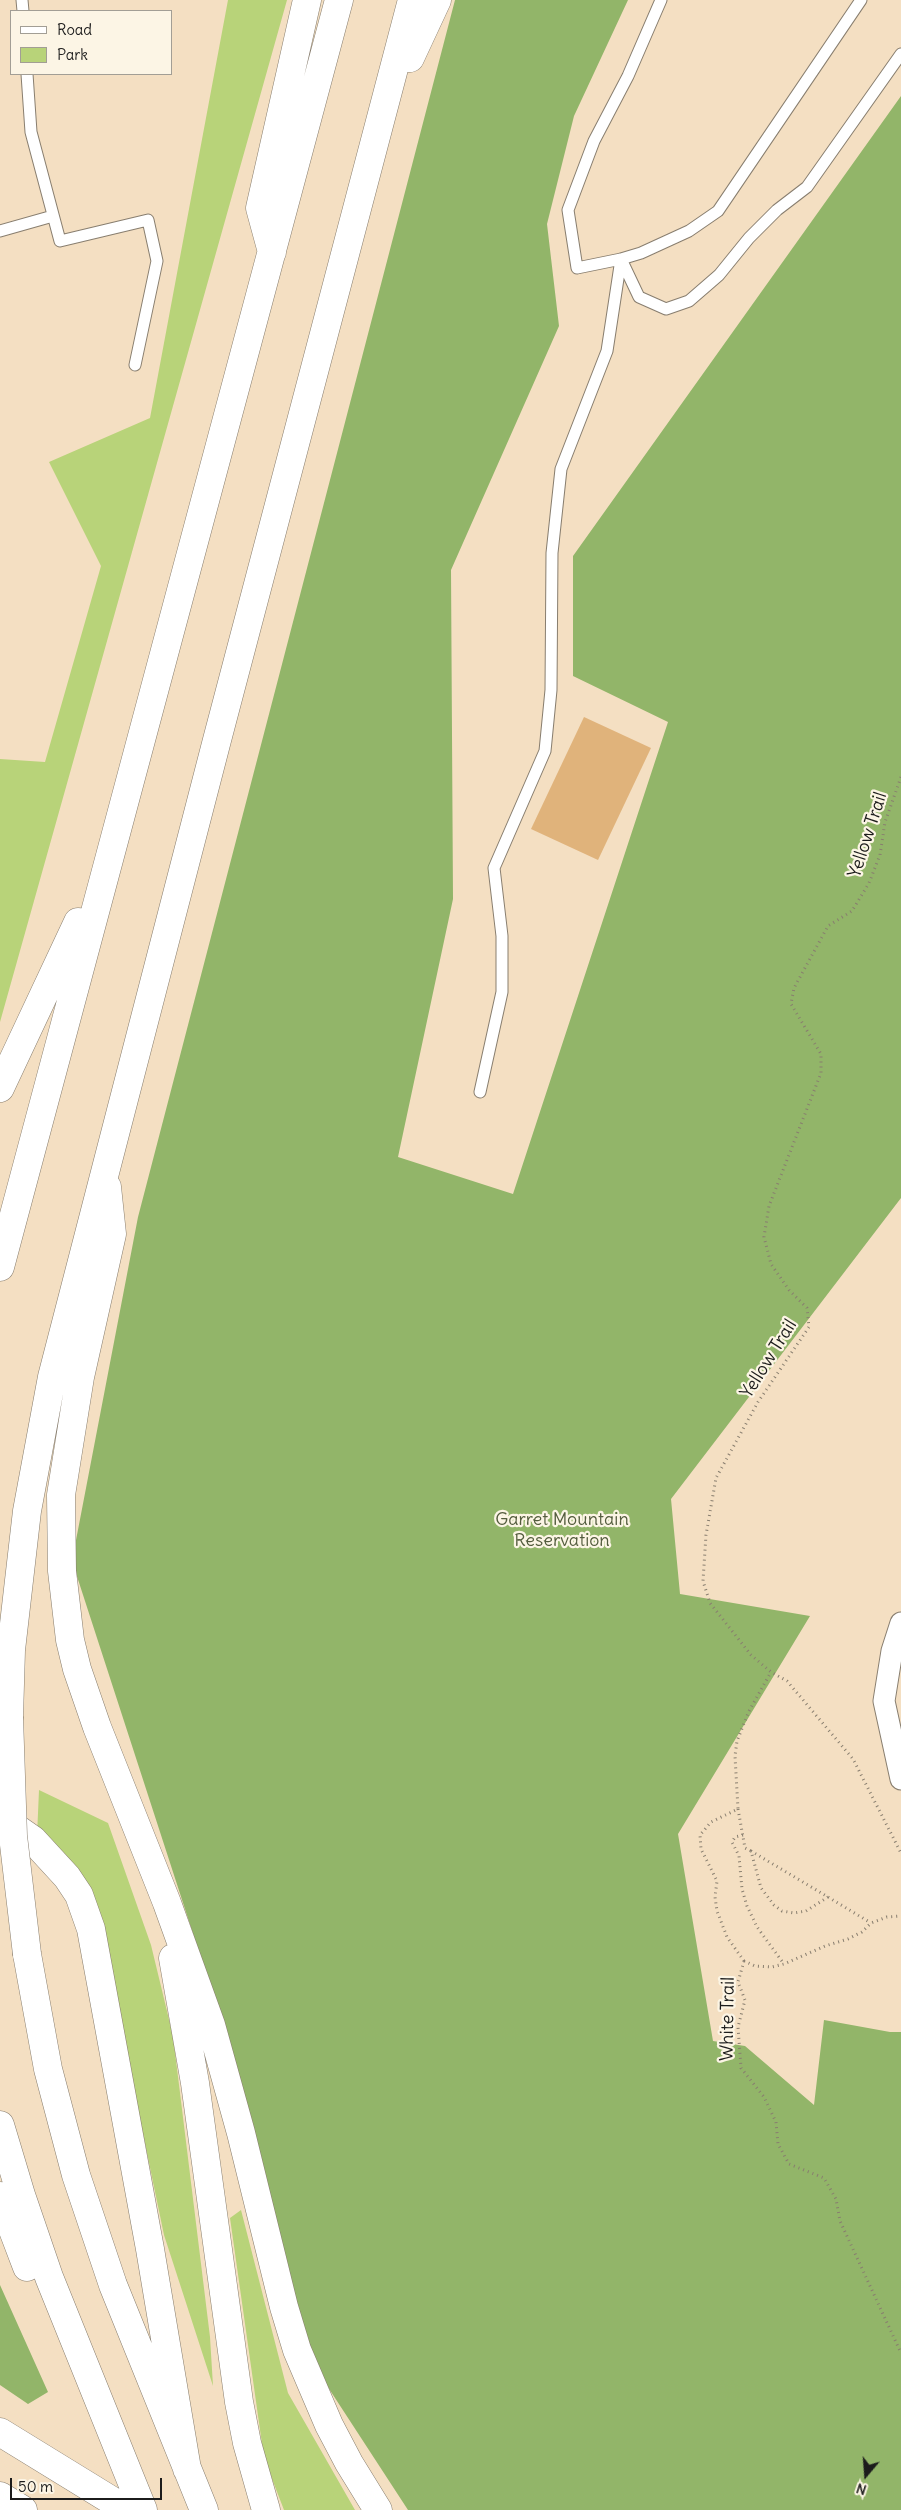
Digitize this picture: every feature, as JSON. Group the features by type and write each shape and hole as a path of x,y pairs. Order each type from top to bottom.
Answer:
{"highway":[{"path":"273,255 260,208 306,0"},
{"path":"0,1267 273,255 339,0"},
{"path":"204,2510 113,2285 73,2167 48,2069 27,1954 13,1836 9,1717 11,1650 27,1511 52,1377 104,1171 412,0"},
{"path":"379,125 437,0"},
{"path":"0,1088 110,855"},
{"path":"104,1171 112,1234 80,1377 65,1460 61,1495 62,1571 70,1640 77,1669 97,1727 186,1952 210,2025 241,2133 284,2307 297,2350 329,2425 349,2463 378,2510"},
{"path":"131,1812 161,1907 184,2014 239,2402 247,2443 266,2510"},
{"path":"0,1817 34,1840 67,1877 79,1895 91,1929 150,2248 187,2468"},
{"path":"0,2124 21,2195 49,2278 143,2510"},
{"path":"0,2196 26,2266 49,2278"},
{"path":"0,2432 127,2510"},
{"path":"0,2496 23,2510"}],"street":[{"path":"901,1623 892,1651 884,1700 901,1778"}],"lane":[{"path":"661,0 628,76 594,141 568,210 577,268 621,259 689,231 718,211 861,0"},
{"path":"621,259 639,297 666,309 689,301 719,275 749,238 777,210 807,187 901,54"},
{"path":"27,75 31,132 60,241 148,220 158,261 136,364"},
{"path":"0,231 53,216"},
{"path":"480,1092 502,992 502,936 494,868 545,751 551,690 552,552 561,469 607,350 621,259"}],"path":[{"name":"Yellow Trail","path":"901,777 885,822 880,855 869,883 852,911 828,926 794,988 791,1004 821,1054 821,1073 769,1206 764,1237 771,1264 789,1290 807,1308 809,1326 758,1402 716,1478 706,1535 703,1581 710,1603 751,1655 771,1672 787,1681 853,1759 901,1853"},
{"path":"771,1672 749,1711 737,1741 734,1756 738,1809 745,1848 871,1923"},
{"name":"White Trail","path":"738,1809 711,1822 700,1835 701,1849 717,1881 715,1897 717,1912 727,1937 744,1961 738,1982 745,2000 738,2027 741,2068 764,2097 776,2122 778,2144 789,2164 824,2178 836,2198 840,2222 901,2353"},
{"path":"743,1835 735,1837 732,1842 739,1856 742,1889 747,1906 757,1927 784,1964"},
{"path":"751,1851 761,1888 774,1905 782,1910 794,1913 806,1911 828,1897"},
{"path":"744,1961 755,1966 772,1968 825,1946 848,1939 862,1932 871,1923 886,1917 901,1916"}],"green space":[{"path":"228,0 287,0 0,1022 0,759 45,762 101,566 49,462 150,418"},
{"name":"Garret Mountain Reservation","path":"455,0 628,0 574,116 547,224 559,326 451,570 453,899 398,1157 513,1194 668,722 573,676 573,556 901,96 901,1198 671,1499 680,1594 810,1616 678,1834 713,2041 745,2046 814,2105 824,2020 890,2032 901,2032 901,2510 408,2510 307,2355 236,2066 72,1561 138,1217"},
{"path":"39,1790 108,1823 151,1945 173,2036 210,2337 213,2386 164,2235 93,1893 37,1836"},
{"path":"241,2210 288,2393 355,2510 284,2510 264,2458 230,2218"},
{"path":"0,2285 48,2392 28,2404 0,2385"}],"building":[{"path":"584,717 651,748 598,860 531,829"}]}
